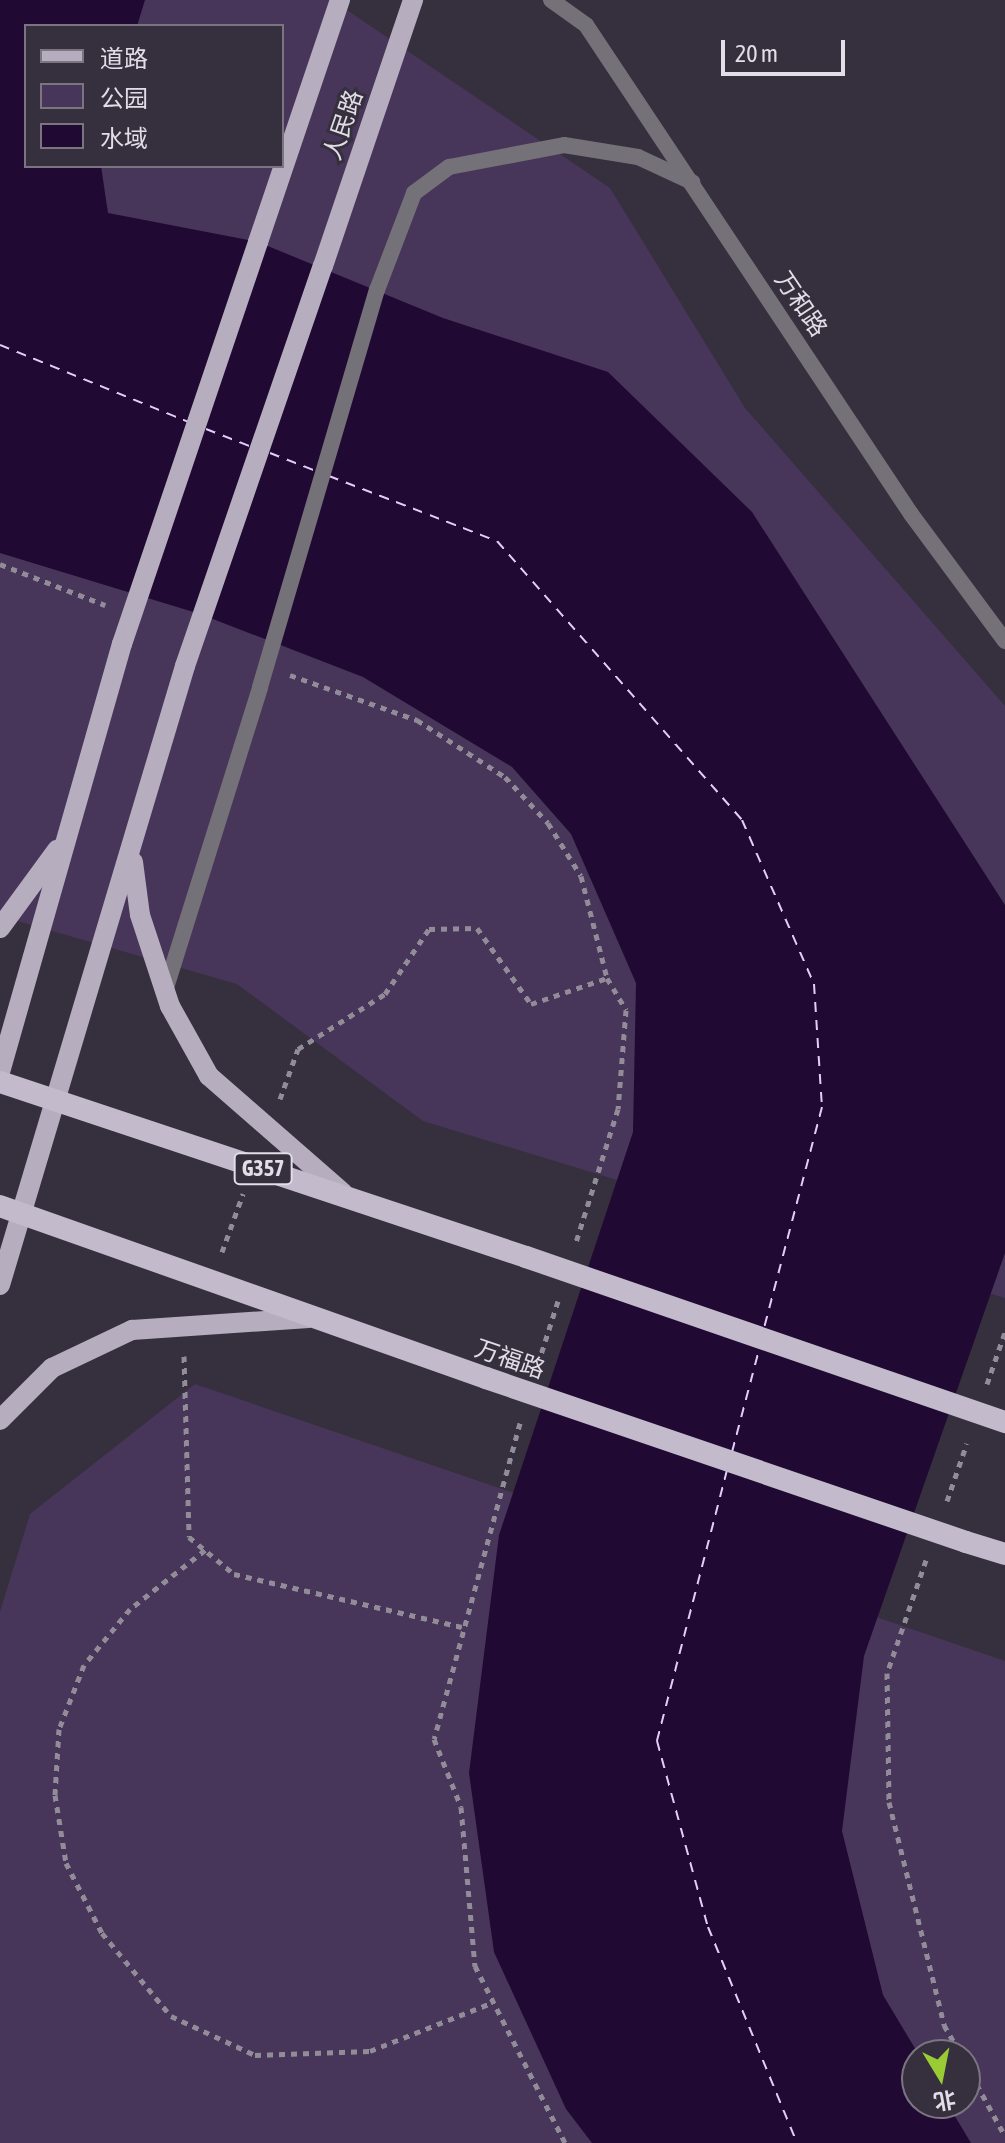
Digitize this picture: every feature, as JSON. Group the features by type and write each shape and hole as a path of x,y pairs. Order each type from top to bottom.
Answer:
{"highway":[{"name":"G357","path":"0,1082 526,1257 1005,1422"},
{"name":"万福路","path":"0,1206 486,1378 1005,1554"}],"main road":[{"name":"人民路","path":"284,165 340,0"},
{"name":"人民路","path":"0,1285 132,853 185,666 413,0"},
{"name":"人民路","path":"0,1072 122,644 283,168"},
{"path":"0,928 67,837"},
{"path":"132,853 140,915 165,991 209,1076 267,1133 349,1198"},
{"path":"0,1420 52,1368 132,1330 196,1321 316,1318"}],"street":[{"name":"万和路","path":"551,0 586,25 911,514 1005,641"},
{"path":"165,991 260,687 377,290 414,193 449,167 564,145 638,157 692,182"}],"path":[{"path":"267,1133 298,1049 385,994 429,929 477,928 531,1004 607,978"},
{"path":"211,1281 254,1166"},
{"path":"196,1321 184,1355 189,1537 234,1574 462,1627"},
{"path":"984,1391 1005,1332"},
{"path":"943,1510 969,1436"},
{"path":"205,1550 130,1609 93,1653 59,1729 55,1795 66,1863 102,1933 171,2016 255,2055 370,2051 491,2003"},
{"path":"928,1555 887,1673 889,1802 944,2025 952,2039"},
{"path":"981,2092 1005,2136"}],"green space":[{"path":"0,0 332,0 610,188 745,408 1005,706 1005,1298 423,1121 237,984 0,916"},
{"path":"195,1384 1005,1661 1005,2143 0,2143 0,1612 30,1514"}],"water":[{"path":"0,0 145,0 138,24 24,24 24,168 101,168 108,213 258,242 443,318 608,372 752,512 1005,905 1005,1253 864,1656 842,1831 883,1995 909,2039 901,2039 901,2119 957,2119 971,2143 592,2143 566,2109 494,1952 469,1773 499,1535 633,1132 636,983 571,834 512,767 363,677 200,614 0,553"}],"ferry route":[{"path":"0,345 189,422"},
{"path":"206,429 252,447"},
{"path":"270,453 316,471"},
{"path":"329,476 497,541 742,820 814,984 822,1107 764,1328"},
{"path":"732,1452 759,1350"},
{"path":"727,1470 657,1741 708,1927 797,2143"}]}
